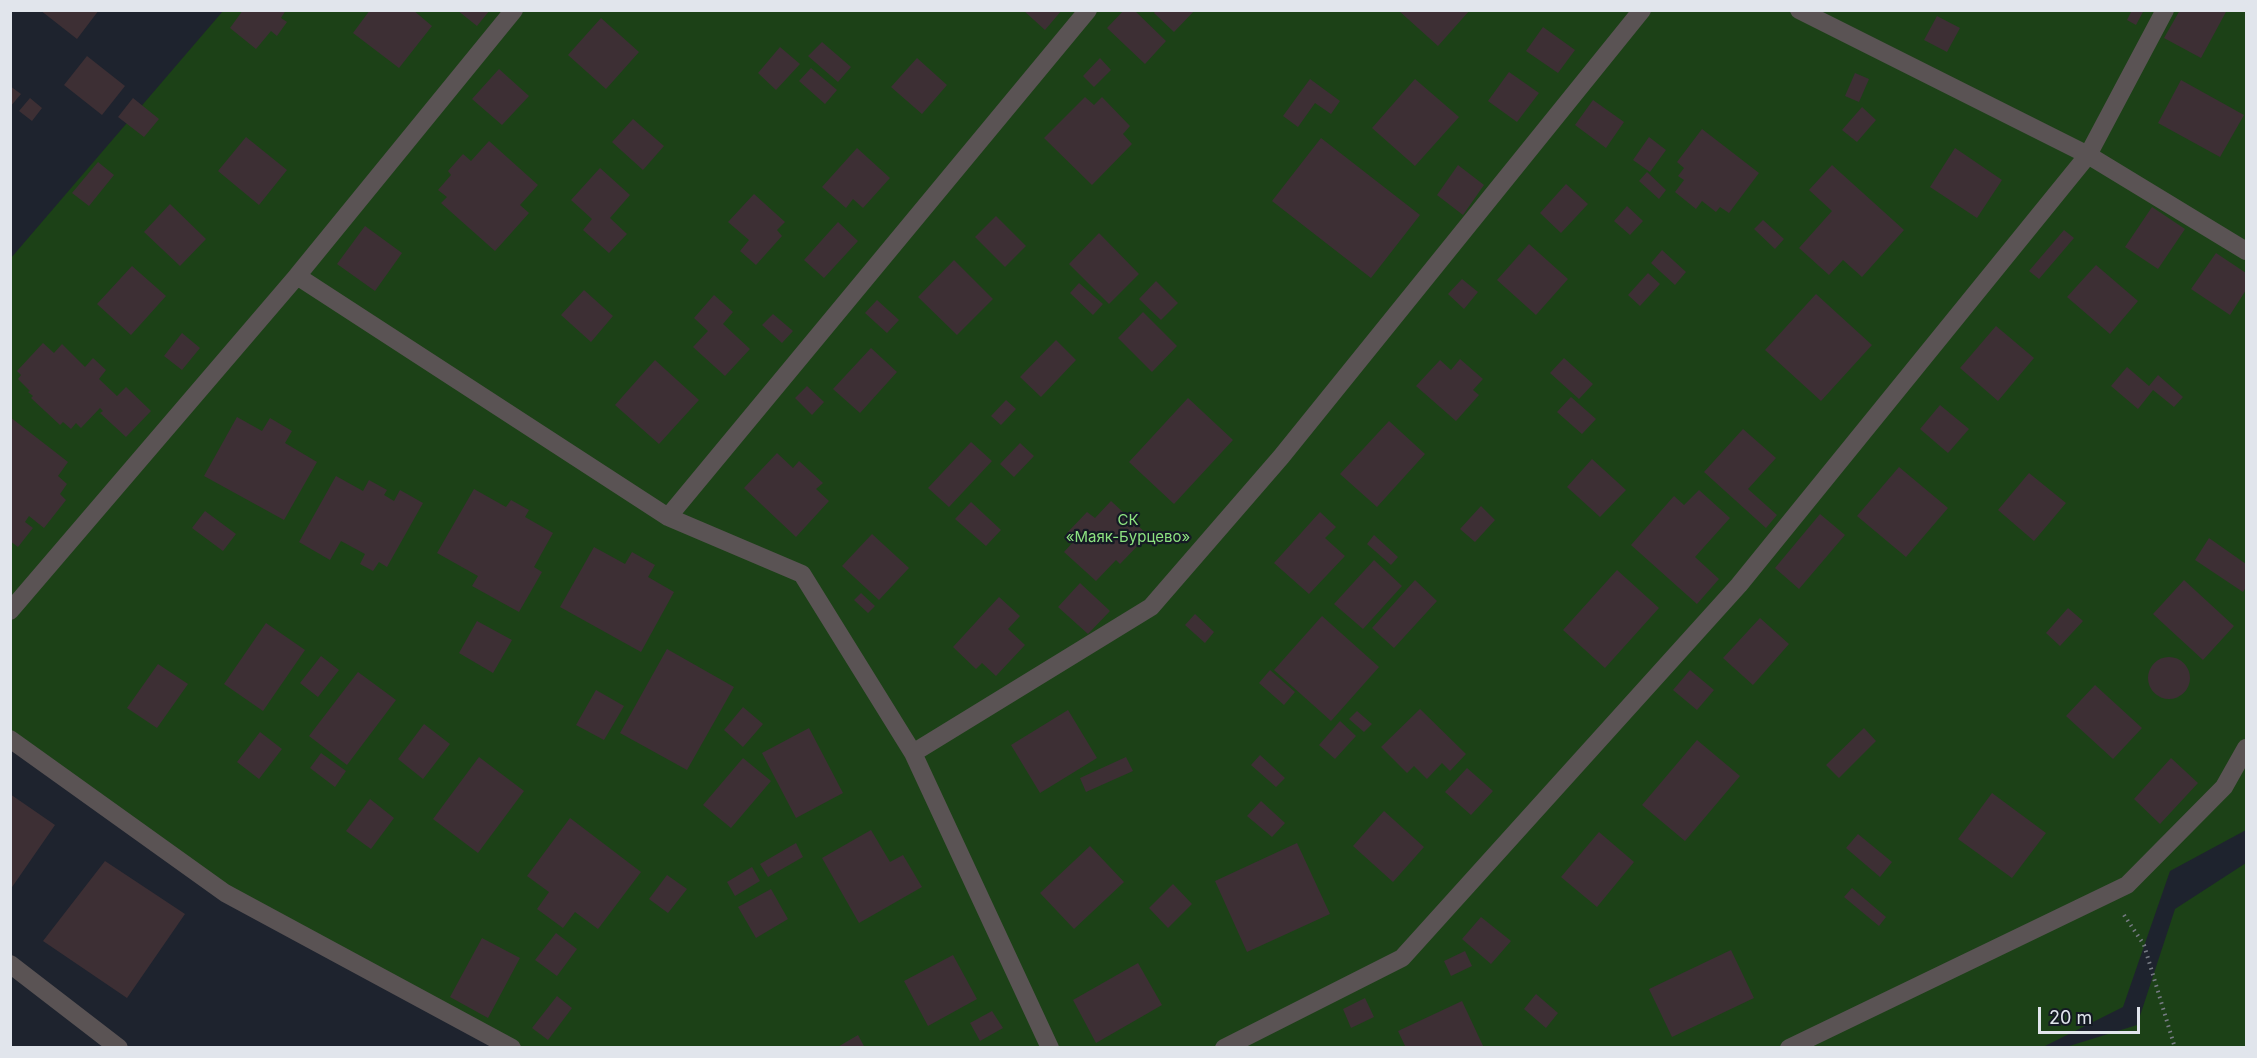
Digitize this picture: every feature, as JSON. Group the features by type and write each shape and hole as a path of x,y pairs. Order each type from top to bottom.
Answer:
{"street":[{"path":"10,610 297,276 514,10"},
{"path":"668,517 1088,10"},
{"path":"913,753 1151,607 1281,457 1642,10"},
{"path":"1799,10 2088,155 2247,251"},
{"path":"1224,1047 1402,958 1739,585 2088,155 2165,10"},
{"path":"297,276 668,517 802,574 913,753 1050,1047"},
{"path":"10,740 225,893 512,1047"},
{"path":"1789,1047 2127,885 2224,787 2247,748"},
{"path":"10,964 119,1047"}],"path":[{"path":"2109,894 2144,945 2175,1047"}],"green space":[{"name":"СК «Маяк-Бурцево»","path":"223,11 2246,11 2246,830 2170,871 2123,1007 2043,1047 512,1047 225,893 11,739 11,258"},
{"path":"2246,863 2246,1047 2066,1047 2137,1025 2175,909"}],"building":[{"path":"40,10 99,10 77,39"},
{"path":"243,10 286,10 281,18 287,22 277,36 271,31 256,49 230,28"},
{"path":"370,10 413,10 432,26 399,68 353,33"},
{"path":"457,10 490,10 477,26"},
{"path":"1023,10 1062,10 1045,30"},
{"path":"1124,10 1134,10 1166,41 1145,64 1107,28"},
{"path":"1156,10 1195,10 1174,32 1154,13"},
{"path":"1398,10 1470,10 1438,46"},
{"path":"2132,10 2144,10 2136,25 2127,20"},
{"path":"2180,10 2227,10 2201,58 2164,38"},
{"path":"1937,16 1960,28 1947,52 1924,40"},
{"path":"601,18 639,52 606,89 568,55"},
{"path":"1543,27 1575,50 1558,73 1526,51"},
{"path":"822,42 851,67 838,82 808,56"},
{"path":"780,47 800,64 776,90 758,73"},
{"path":"87,56 125,86 102,115 64,85"},
{"path":"917,58 947,85 922,114 891,87"},
{"path":"1100,58 1111,70 1094,87 1083,76"},
{"path":"811,68 837,90 825,104 799,81"},
{"path":"499,69 529,96 502,125 472,99"},
{"path":"1509,72 1539,93 1517,122 1488,101"},
{"path":"1855,73 1869,79 1859,102 1845,96"},
{"path":"1310,79 1340,101 1331,114 1315,103 1298,127 1283,116"},
{"path":"1415,79 1459,117 1415,166 1372,128"},
{"path":"2181,80 2244,115 2220,157 2158,123"},
{"path":"10,86 21,94 10,107"},
{"path":"1085,97 1094,105 1102,97 1130,126 1123,134 1132,144 1092,185 1044,138"},
{"path":"30,98 42,108 32,121 19,111"},
{"path":"133,98 159,119 144,137 118,117"},
{"path":"1593,100 1624,122 1606,148 1575,125"},
{"path":"1862,107 1876,120 1857,142 1842,130"},
{"path":"633,119 664,146 643,170 612,142"},
{"path":"1702,129 1759,173 1729,213 1720,207 1716,212 1702,201 1696,209 1675,192 1684,180 1678,176 1684,168 1677,162"},
{"path":"246,137 287,170 259,205 218,171"},
{"path":"1649,137 1666,150 1650,172 1633,160"},
{"path":"1321,138 1420,215 1371,278 1272,201"},
{"path":"489,141 538,185 520,205 529,213 495,251 441,203 447,197 438,190 451,175 448,171 463,154 471,161"},
{"path":"857,148 890,178 863,208 853,199 846,208 822,187"},
{"path":"1955,148 2002,180 1977,218 1930,187"},
{"path":"98,162 114,175 89,206 72,193"},
{"path":"1458,165 1484,185 1463,215 1437,195"},
{"path":"1832,165 1904,230 1862,277 1843,260 1829,275 1799,248 1832,211 1809,190"},
{"path":"600,168 630,195 610,218 627,234 609,253 583,230 592,219 571,200"},
{"path":"1647,172 1666,190 1659,199 1639,181"},
{"path":"1566,184 1588,204 1561,233 1540,213"},
{"path":"754,194 785,222 777,230 782,236 756,265 740,251 749,240 728,222"},
{"path":"170,204 206,239 180,266 144,232"},
{"path":"1627,206 1643,221 1630,235 1614,221"},
{"path":"2152,207 2185,229 2158,269 2125,247"},
{"path":"996,216 1026,246 1005,267 975,237"},
{"path":"1763,220 1784,239 1775,249 1754,229"},
{"path":"838,222 858,241 824,278 804,260"},
{"path":"365,226 402,253 375,291 337,264"},
{"path":"2064,230 2074,238 2039,279 2029,271"},
{"path":"1099,233 1139,274 1109,304 1069,264"},
{"path":"1529,244 1568,279 1536,315 1497,280"},
{"path":"1662,250 1686,272 1675,285 1651,263"},
{"path":"2216,253 2246,273 2246,290 2230,315 2191,289"},
{"path":"954,260 993,299 957,335 918,297"},
{"path":"2096,265 2138,301 2110,334 2067,297"},
{"path":"132,266 166,296 131,335 97,304"},
{"path":"1648,273 1660,284 1640,306 1628,295"},
{"path":"1462,279 1478,292 1464,309 1448,294"},
{"path":"1156,281 1178,303 1161,320 1139,299"},
{"path":"1079,283 1103,304 1093,315 1070,293"},
{"path":"584,290 613,316 591,342 561,315"},
{"path":"1816,294 1872,345 1821,401 1765,350"},
{"path":"714,295 733,312 723,324 750,349 725,376 693,347 708,331 694,318"},
{"path":"877,300 899,320 887,333 865,313"},
{"path":"1143,312 1177,346 1152,372 1118,338"},
{"path":"773,314 793,331 782,343 762,325"},
{"path":"1996,326 2034,358 1998,401 1960,368"},
{"path":"182,333 200,348 182,370 164,356"},
{"path":"1056,340 1076,360 1041,397 1020,377"},
{"path":"43,343 54,353 62,344 85,367 93,358 106,370 99,379 117,396 126,387 151,411 126,437 100,413 103,411 100,408 81,428 76,423 71,429 63,422 60,425 31,398 33,396 28,392 30,391 18,379 21,375 17,371"},
{"path":"871,348 897,372 860,413 833,389"},
{"path":"1564,358 1593,384 1579,399 1550,373"},
{"path":"1460,359 1483,379 1473,390 1479,395 1456,421 1416,386 1440,360 1451,370"},
{"path":"655,360 699,400 659,444 615,405"},
{"path":"2127,367 2149,386 2158,375 2183,397 2174,407 2153,390 2138,409 2111,386"},
{"path":"807,386 824,402 812,415 795,398"},
{"path":"1571,397 1596,419 1582,434 1557,412"},
{"path":"1188,398 1233,440 1174,504 1129,462"},
{"path":"1006,400 1016,409 1001,425 991,416"},
{"path":"1940,405 1969,429 1948,453 1920,429"},
{"path":"10,417 68,462 58,476 67,484 60,494 66,500 44,528 29,516 25,522 33,528 18,547 10,541"},
{"path":"237,417 262,431 270,418 292,431 285,443 317,462 284,520 204,476"},
{"path":"1389,421 1425,454 1377,507 1340,474"},
{"path":"1743,429 1776,458 1748,489 1777,515 1766,528 1704,472"},
{"path":"971,442 992,461 949,507 928,488"},
{"path":"1020,443 1034,456 1014,477 1000,464"},
{"path":"777,453 793,468 799,461 823,483 816,489 829,501 796,537 744,488"},
{"path":"1592,459 1626,490 1600,517 1567,487"},
{"path":"1899,467 1948,508 1906,557 1857,516"},
{"path":"2029,473 2066,503 2034,541 1998,510"},
{"path":"336,476 363,491 369,480 387,490 384,495 394,501 400,490 423,503 387,567 379,562 373,571 360,564 365,554 341,541 330,560 299,542"},
{"path":"474,489 506,507 511,500 529,510 525,517 553,533 534,567 542,572 519,612 472,586 478,576 437,553"},
{"path":"1699,490 1730,518 1695,557 1719,579 1697,604 1631,545 1674,496 1684,505"},
{"path":"1111,501 1148,535 1120,564 1116,560 1096,581 1064,552 1075,540 1067,533 1087,512 1095,518"},
{"path":"971,502 1001,530 986,546 955,519"},
{"path":"1481,506 1495,520 1475,542 1460,529"},
{"path":"205,511 236,534 223,551 192,528"},
{"path":"1320,512 1336,527 1325,538 1345,556 1309,594 1274,563"},
{"path":"1820,514 1845,535 1799,589 1775,568"},
{"path":"872,534 909,568 879,600 842,566"},
{"path":"1374,535 1398,557 1391,565 1367,544"},
{"path":"2209,538 2246,564 2246,587 2243,592 2195,560"},
{"path":"594,547 625,564 632,552 655,565 648,577 674,592 641,652 560,607"},
{"path":"1374,560 1402,586 1363,629 1334,604"},
{"path":"1617,570 1659,608 1605,668 1563,630"},
{"path":"1415,580 1437,601 1394,648 1372,628"},
{"path":"2184,580 2234,626 2203,660 2153,614"},
{"path":"1080,583 1110,611 1088,634 1058,607"},
{"path":"861,593 875,606 868,613 854,600"},
{"path":"999,597 1020,616 1008,629 1025,645 996,676 982,663 976,669 953,647"},
{"path":"2068,608 2083,621 2060,646 2046,633"},
{"path":"1195,614 1214,632 1205,643 1185,625"},
{"path":"1322,616 1379,667 1331,721 1274,670"},
{"path":"1760,618 1789,644 1753,685 1723,658"},
{"path":"477,621 512,640 493,673 459,653"},
{"path":"266,623 305,650 263,711 224,684"},
{"path":"667,649 734,687 687,770 620,733"},
{"path":"321,656 339,670 318,697 300,683"},
{"path":"2169,657 2177,658 2184,663 2189,670 2189,686 2184,693 2177,698 2169,699 2161,698 2154,693 2149,686 2148,678 2149,670 2154,663 2161,658"},
{"path":"158,664 188,684 157,728 127,708"},
{"path":"1270,670 1295,692 1284,705 1259,683"},
{"path":"1690,670 1714,690 1697,710 1673,690"},
{"path":"358,672 396,700 347,765 309,736"},
{"path":"2095,685 2142,728 2113,759 2066,716"},
{"path":"596,690 624,706 604,740 576,725"},
{"path":"743,707 763,724 743,747 724,730"},
{"path":"1420,709 1466,754 1450,771 1442,763 1427,779 1414,766 1407,773 1381,747"},
{"path":"1068,710 1097,758 1040,793 1011,745"},
{"path":"1357,711 1372,724 1364,732 1349,719"},
{"path":"1340,721 1356,736 1335,759 1319,745"},
{"path":"424,724 450,744 423,779 398,759"},
{"path":"809,728 843,793 796,818 762,753"},
{"path":"1864,728 1876,741 1839,778 1826,765"},
{"path":"260,732 282,749 259,779 237,762"},
{"path":"1697,740 1740,776 1685,841 1642,805"},
{"path":"321,753 346,771 335,787 310,768"},
{"path":"1260,755 1285,778 1276,787 1251,765"},
{"path":"479,757 524,791 478,853 433,819"},
{"path":"1126,757 1133,771 1086,792 1080,778"},
{"path":"743,758 771,781 731,828 703,805"},
{"path":"2171,758 2198,783 2160,824 2134,799"},
{"path":"1467,768 1493,791 1471,815 1445,792"},
{"path":"1992,793 2046,833 2012,878 1958,839"},
{"path":"10,794 55,825 10,890"},
{"path":"370,799 394,818 371,849 346,831"},
{"path":"1261,801 1285,823 1272,837 1247,816"},
{"path":"1384,811 1424,847 1393,882 1353,846"},
{"path":"570,818 641,872 598,929 575,912 563,928 537,909 549,892 527,876"},
{"path":"871,830 890,862 903,855 922,887 859,923 822,858"},
{"path":"1599,832 1634,862 1597,907 1561,877"},
{"path":"1858,834 1892,862 1880,877 1846,848"},
{"path":"796,843 803,857 768,877 760,864"},
{"path":"1297,843 1330,914 1247,952 1215,881"},
{"path":"1090,846 1124,882 1074,929 1040,893"},
{"path":"105,861 185,914 127,998 43,941"},
{"path":"752,867 760,881 735,896 727,882"},
{"path":"667,875 687,889 668,913 649,899"},
{"path":"1173,884 1192,904 1168,928 1149,908"},
{"path":"1852,888 1886,917 1879,926 1844,897"},
{"path":"771,889 788,919 756,938 738,907"},
{"path":"1481,917 1511,941 1491,964 1462,939"},
{"path":"556,933 577,949 557,976 535,960"},
{"path":"482,938 520,958 488,1018 450,997"},
{"path":"1731,950 1754,998 1672,1037 1649,989"},
{"path":"1465,951 1472,966 1451,976 1444,961"},
{"path":"953,955 977,999 928,1026 904,981"},
{"path":"1138,963 1162,1005 1096,1043 1073,1000"},
{"path":"1536,994 1558,1013 1546,1028 1524,1009"},
{"path":"557,996 572,1008 548,1040 532,1028"},
{"path":"1365,998 1374,1017 1351,1028 1343,1009"},
{"path":"1462,1001 1484,1048 1406,1048 1398,1031"},
{"path":"992,1011 1003,1028 980,1041 970,1023"},
{"path":"858,1035 865,1048 836,1048"}]}
